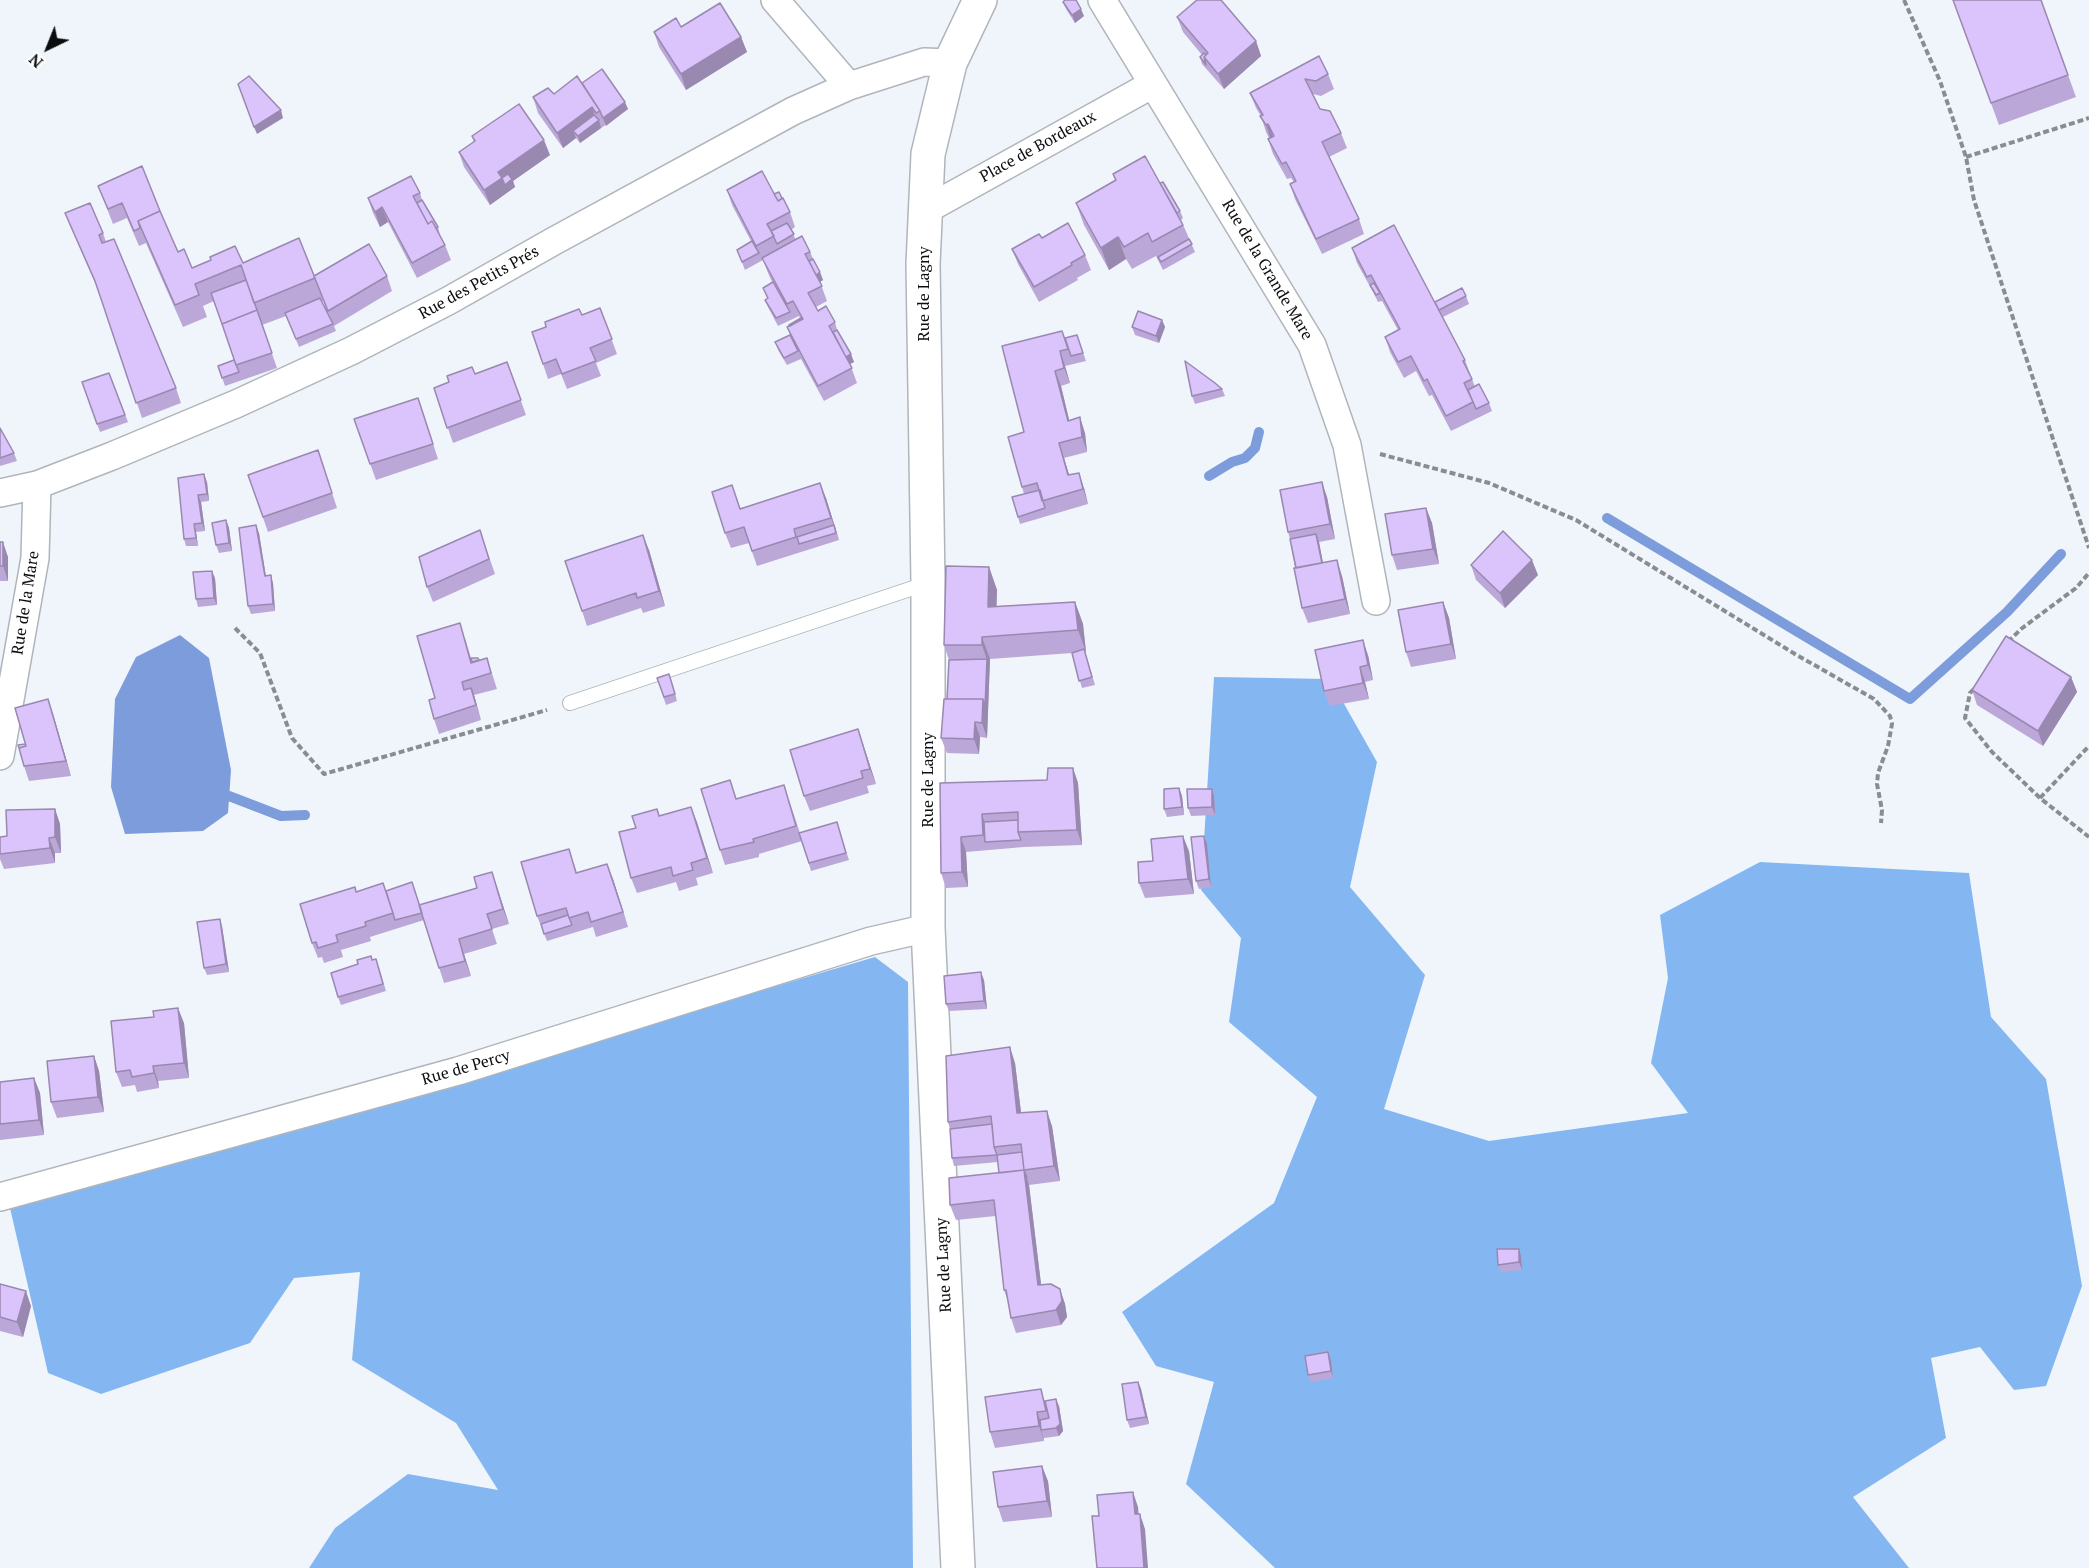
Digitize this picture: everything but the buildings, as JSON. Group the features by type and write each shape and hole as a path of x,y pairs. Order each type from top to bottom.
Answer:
{"main road":[{"name":"Rue de Lagny","path":"958,1568 928,928 928,583 922,264 928,154 950,63 980,0"}],"street":[{"path":"775,0 849,86"},
{"name":"Rue de la Grande Mare","path":"1102,0 1312,345 1347,445 1376,601"},
{"name":"Rue des Petits Prés","path":"0,493 37,485 112,456 236,404 351,351 448,302 554,241 783,116 849,86 924,62 950,63"},
{"name":"Place de Bordeaux","path":"924,211 1153,84"},
{"name":"Rue de la Mare","path":"0,756 35,558 37,485"},
{"name":"Rue de Percy","path":"0,1197 458,1071 871,941 928,928"}],"lane":[{"path":"570,704 928,583"}],"path":[{"path":"1904,0 1940,81 1966,157 1974,200 2089,548"},
{"path":"1966,157 2089,118"},
{"path":"1347,445 1490,483 1576,520 1795,654 1874,699 1890,716 1892,724 1888,746 1878,773 1881,823"},
{"path":"2001,650 2021,629 2076,588 2089,573"},
{"path":"235,628 260,653 292,738 324,774 570,704"},
{"path":"1976,684 1970,693 1965,718 1992,752 2040,798 2089,837"},
{"path":"2040,798 2089,746"}],"shaded area":[{"path":"180,635 209,658 231,770 228,813 203,831 125,834 111,787 115,699 136,657"},
{"path":"1214,677 1330,679 1377,762 1350,887 1425,975 1384,1109 1489,1141 1688,1113 1651,1063 1668,978 1660,915 1760,862 1969,873 1991,1017 2046,1079 2082,1286 2046,1386 2014,1390 1980,1347 1931,1358 1946,1438 1853,1497 1909,1568 1275,1568 1186,1484 1214,1382 1156,1366 1122,1312 1274,1203 1317,1097 1229,1022 1241,938 1201,890"},
{"path":"875,957 908,982 913,1568 309,1568 335,1528 408,1474 498,1490 456,1423 352,1360 360,1272 294,1278 250,1343 101,1394 48,1373 10,1208 284,1131"}],"waterway":[{"path":"1209,476 1232,462 1245,458 1255,448 1259,432"},
{"path":"1607,518 1910,699 2007,612 2061,554"},
{"path":"215,801 229,796 281,816 305,815"}]}
